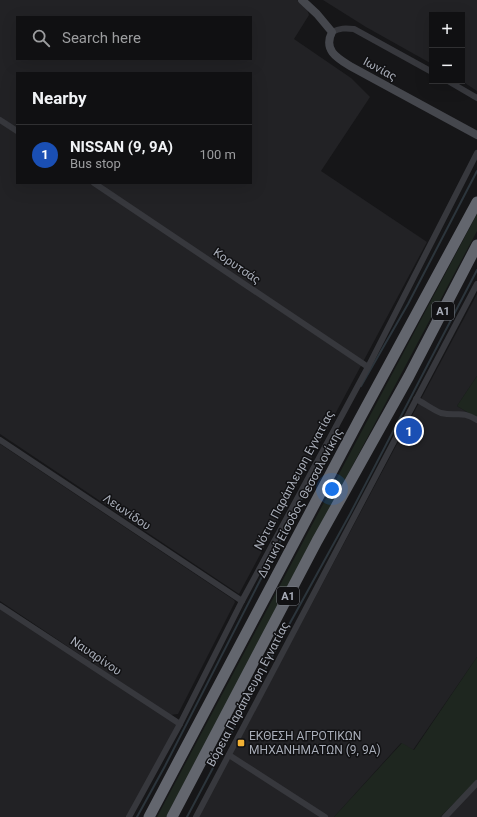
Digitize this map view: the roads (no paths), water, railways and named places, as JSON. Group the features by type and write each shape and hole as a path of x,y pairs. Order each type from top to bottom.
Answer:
{"highway":[{"name":"Δυτική Είσοδος Θεσσαλονίκης","path":"149,817 359,420 477,202"},
{"name":"Α1","path":"172,817 317,541 409,376 477,245"}],"street":[{"path":"302,0 317,14 332,32 340,28 354,30 429,70"},
{"name":"Ιωνίας","path":"332,32 328,44 330,50 343,62 477,135"},
{"path":"453,84 477,98"},
{"path":"0,120 16,130"},
{"name":"Νότια Παράπλευρη Εγνατίας","path":"129,817 180,724 242,601 368,367 477,153"},
{"name":"Κορυτσάς","path":"95,184 368,367"},
{"name":"Βόρεια Παράπλευρη Εγνατίας","path":"196,817 477,284"},
{"path":"416,399 440,412 466,414 477,420"},
{"name":"Λεωνίδου","path":"0,440 242,601"},
{"name":"Ναυαρίνου","path":"0,606 180,724"},
{"path":"229,755 325,817"},
{"path":"445,817 477,784"}],"waterway":[{"path":"361,386 408,304 477,171"},
{"path":"187,817 279,643 350,514 477,270"},
{"path":"137,817 165,766 332,440"}],"place":[{"name":"NISSAN (9, 9Α)","path":"409,431"},
{"name":"ΕΚΘΕΣΗ ΑΓΡΟΤΙΚΩΝ ΜΗΧΑΝΗΜΑΤΩΝ (9, 9Α)","path":"241,743"}]}
